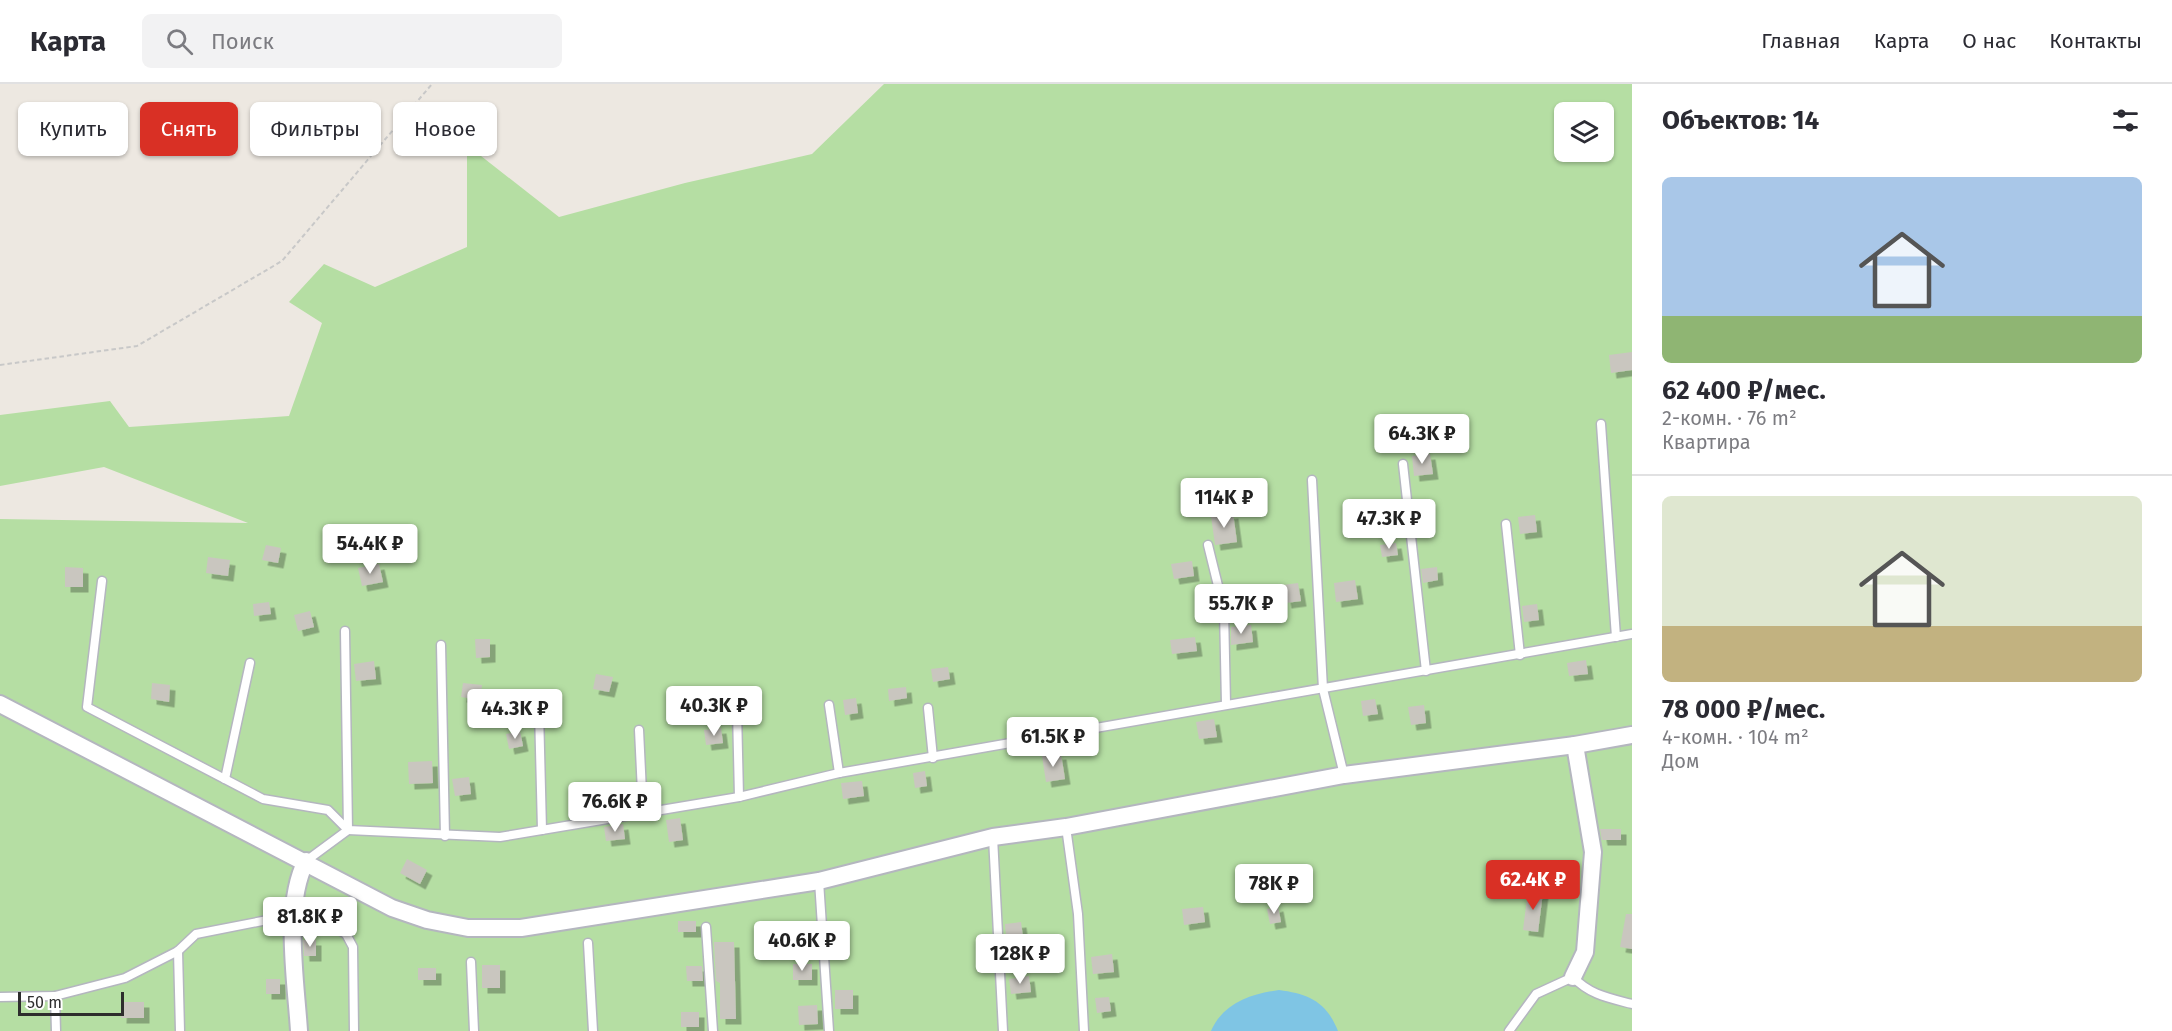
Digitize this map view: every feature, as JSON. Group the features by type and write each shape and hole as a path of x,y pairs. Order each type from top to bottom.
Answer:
{"street":[{"path":"0,704 306,861 392,908 427,920 468,928 521,928 819,881 993,837 1066,827 1344,775 1575,745 1632,735"},
{"path":"1573,977 1585,952 1593,852 1575,745"},
{"path":"299,1031 293,915 299,876 306,861"}],"lane":[{"path":"1601,424 1616,637"},
{"path":"1402,464 1426,671"},
{"path":"1312,480 1323,689 1344,775"},
{"path":"1506,525 1520,655"},
{"path":"1208,545 1224,610 1226,704"},
{"path":"102,581 87,707 263,799 328,810 348,830"},
{"path":"345,631 348,830"},
{"path":"306,861 348,830 500,837 739,797 839,773 1632,634"},
{"path":"441,645 444,836"},
{"path":"225,779 250,663"},
{"path":"829,705 839,773"},
{"path":"928,708 933,758"},
{"path":"539,710 542,830"},
{"path":"737,710 739,797"},
{"path":"639,730 643,813"},
{"path":"1066,827 1078,914 1084,1031"},
{"path":"993,837 1003,1031"},
{"path":"819,881 829,1031"},
{"path":"0,997 55,996 125,978 178,951 196,934 293,915 323,921 346,934 353,947 354,1031"},
{"path":"706,927 713,1031"},
{"path":"588,943 593,1031"},
{"path":"178,951 180,1031"},
{"path":"471,962 474,1031"},
{"path":"1509,1031 1536,994 1573,977 1582,987 1596,995 1632,1004"},
{"path":"55,996 56,1031"}],"path":[{"path":"0,365 137,346 282,261 432,84"}],"green space":[{"path":"884,84 1632,84 1632,1031 0,1031 0,519 248,523 104,467 0,486 0,415 110,401 129,427 289,416 322,323 289,302 324,264 375,287 467,247 467,156 481,156 559,217 685,183 812,154"}],"water":[{"path":"1279,990 1299,994 1315,1001 1328,1012 1338,1031 1211,1031 1216,1021 1230,1007 1248,997"}],"building":[{"path":"1632,352 1632,370 1611,373 1609,355"},
{"path":"1430,454 1433,474 1414,476 1412,456"},
{"path":"1233,513 1237,542 1215,545 1211,516"},
{"path":"1535,515 1537,532 1520,534 1518,517"},
{"path":"1396,543 1398,555 1382,557 1380,545"},
{"path":"266,545 281,548 278,563 262,560"},
{"path":"208,557 230,560 228,576 206,573"},
{"path":"1192,561 1194,576 1174,579 1171,564"},
{"path":"379,564 383,582 362,586 358,568"},
{"path":"65,567 83,568 83,587 65,587"},
{"path":"1437,567 1438,580 1423,583 1421,569"},
{"path":"1355,580 1358,599 1336,602 1334,583"},
{"path":"1298,583 1301,601 1286,603 1283,585"},
{"path":"269,602 271,614 254,616 253,604"},
{"path":"1537,604 1539,620 1524,622 1522,606"},
{"path":"310,611 314,627 298,631 294,615"},
{"path":"1251,625 1253,642 1231,645 1231,627"},
{"path":"1195,637 1197,651 1172,654 1170,640"},
{"path":"475,639 490,639 490,657 476,658"},
{"path":"1586,660 1588,674 1569,676 1567,663"},
{"path":"374,661 376,679 356,681 354,664"},
{"path":"948,667 950,679 933,682 931,669"},
{"path":"596,674 613,677 609,692 593,689"},
{"path":"152,683 170,685 169,702 151,699"},
{"path":"463,683 482,685 480,700 461,697"},
{"path":"906,687 907,698 889,701 888,689"},
{"path":"856,698 858,713 845,715 843,700"},
{"path":"1375,699 1378,714 1363,716 1361,701"},
{"path":"1424,705 1426,723 1411,725 1408,707"},
{"path":"1214,719 1217,737 1199,739 1196,722"},
{"path":"721,728 723,743 706,745 704,730"},
{"path":"520,731 523,746 509,749 506,734"},
{"path":"1061,754 1065,779 1046,782 1042,756"},
{"path":"432,761 433,783 409,784 408,762"},
{"path":"925,771 927,786 915,788 913,773"},
{"path":"469,777 471,794 455,796 452,779"},
{"path":"862,781 864,796 843,799 841,783"},
{"path":"680,818 683,840 669,842 666,820"},
{"path":"623,824 625,839 606,841 604,827"},
{"path":"1600,829 1621,829 1621,840 1602,840"},
{"path":"407,859 427,870 420,884 400,873"},
{"path":"1528,890 1543,892 1538,932 1523,930"},
{"path":"1278,906 1281,922 1270,924 1267,909"},
{"path":"1203,907 1205,922 1184,925 1182,909"},
{"path":"1626,914 1632,914 1632,949 1620,947"},
{"path":"678,921 696,921 696,932 678,932"},
{"path":"1021,922 1024,945 1007,947 1005,924"},
{"path":"303,940 316,940 316,956 304,956"},
{"path":"714,942 734,942 736,1019 720,1019 720,983 716,981"},
{"path":"1112,954 1114,972 1093,974 1091,957"},
{"path":"793,964 812,964 812,980 793,980"},
{"path":"482,965 500,965 500,988 482,988"},
{"path":"686,966 702,966 703,981 687,981"},
{"path":"418,968 436,968 436,980 418,980"},
{"path":"1029,976 1031,992 1011,994 1009,979"},
{"path":"266,979 280,979 280,994 266,994"},
{"path":"835,990 853,990 853,1009 835,1009"},
{"path":"1109,997 1111,1011 1097,1013 1095,998"},
{"path":"122,1002 144,1002 144,1018 121,1018"},
{"path":"817,1005 818,1024 799,1025 798,1006"},
{"path":"681,1012 699,1012 699,1027 681,1027"}]}
